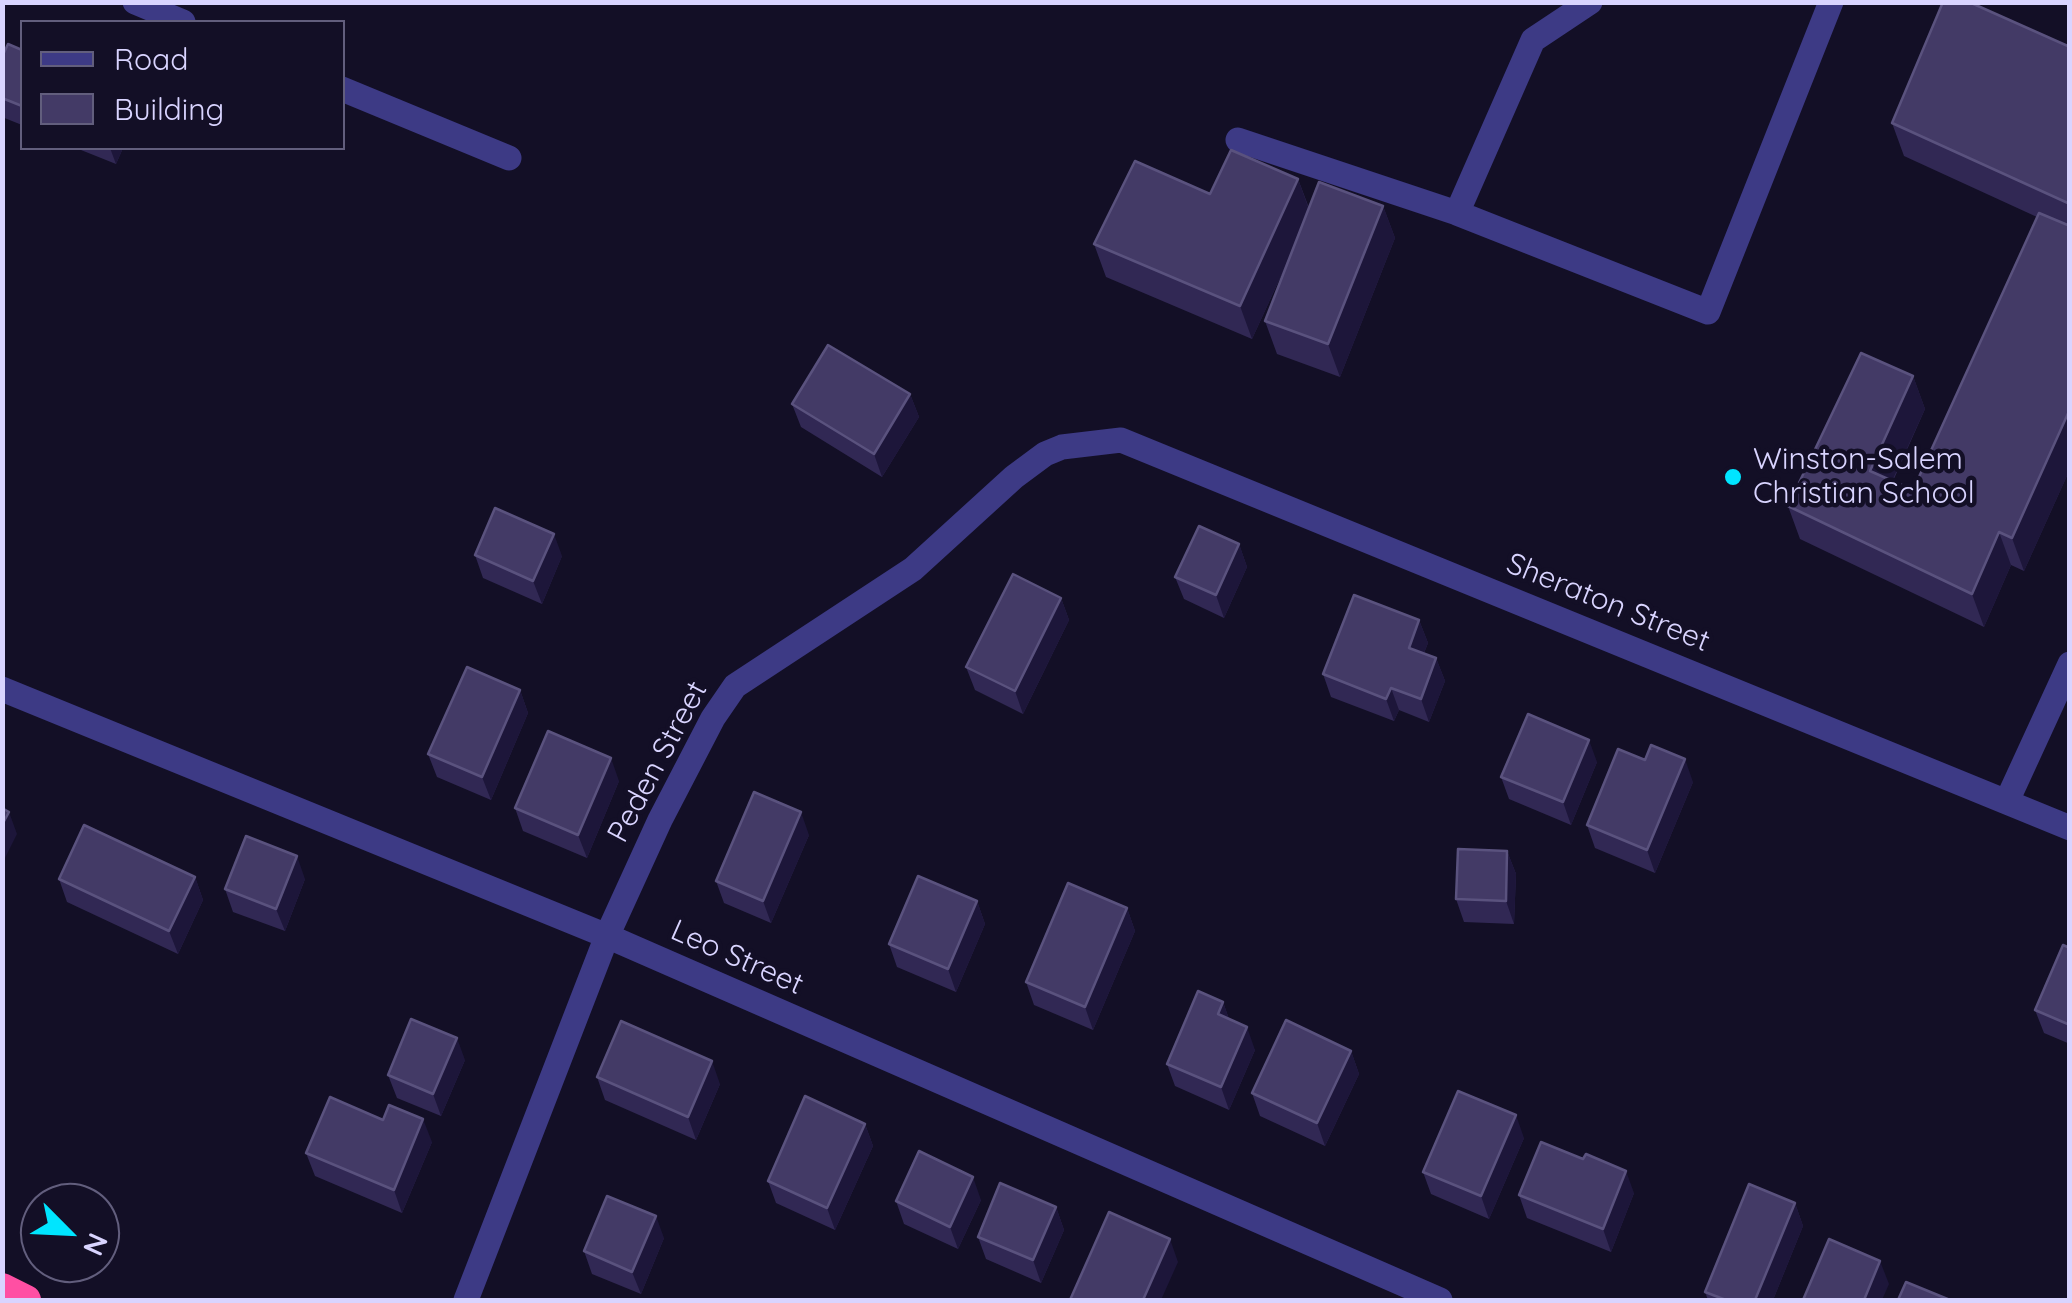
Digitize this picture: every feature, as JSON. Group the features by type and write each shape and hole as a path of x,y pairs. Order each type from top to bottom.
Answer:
{"highway":[{"path":"2,1288 26,1300"}],"street":[{"path":"135,2 178,20"},
{"path":"1457,213 1533,40 1590,2"},
{"path":"1238,140 1457,213 1708,312 1831,2"},
{"path":"345,90 509,158"},
{"name":"Sheraton Street","path":"1121,440 2070,828"},
{"name":"Peden Street","path":"466,1300 607,936 669,803 713,718 736,686 913,569 1014,477 1045,454 1062,447 1121,440"},
{"path":"2007,801 2070,664"},
{"name":"Leo Street","path":"2,689 607,936 1440,1300"}],"building":[{"path":"1943,2 1969,2 2070,47 2070,204 1892,123"},
{"path":"8,44 20,49 20,105 2,98 2,57"},
{"path":"1231,150 1298,179 1240,306 1094,244 1135,161 1210,194"},
{"path":"1319,182 1383,206 1328,344 1265,321"},
{"path":"2039,213 2070,226 2070,409 2012,538 1999,532 1972,594 1788,506 1861,353 1913,376 1870,471 1913,490"},
{"path":"828,345 910,394 874,454 792,404"},
{"path":"495,508 554,534 533,581 475,555"},
{"path":"1199,526 1239,544 1216,595 1175,577"},
{"path":"1013,574 1061,598 1015,691 966,667"},
{"path":"1354,595 1419,620 1409,648 1436,658 1421,699 1391,688 1386,699 1323,674"},
{"path":"467,667 520,690 482,777 428,754"},
{"path":"1528,714 1589,740 1563,802 1501,777"},
{"path":"548,731 611,758 578,835 515,808"},
{"path":"1651,745 1685,759 1647,850 1587,825 1618,749 1645,760"},
{"path":"754,792 801,812 763,901 716,881"},
{"path":"84,825 195,877 169,931 59,879"},
{"path":"246,836 297,856 276,909 225,889"},
{"path":"1458,849 1507,851 1506,901 1456,899"},
{"path":"918,876 977,901 948,969 889,944"},
{"path":"1068,883 1127,908 1085,1007 1026,982"},
{"path":"2063,945 2070,948 2070,1025 2035,1010"},
{"path":"1198,991 1223,1002 1218,1014 1247,1027 1221,1087 1167,1064"},
{"path":"411,1019 457,1038 433,1094 388,1075"},
{"path":"1286,1020 1351,1051 1317,1123 1252,1093"},
{"path":"621,1021 712,1061 688,1117 597,1077"},
{"path":"1458,1091 1516,1115 1481,1196 1423,1172"},
{"path":"805,1096 865,1124 827,1208 768,1181"},
{"path":"330,1097 383,1120 389,1105 423,1119 394,1190 306,1153"},
{"path":"1541,1142 1583,1159 1586,1154 1626,1171 1603,1229 1519,1195"},
{"path":"919,1151 973,1177 950,1227 896,1201"},
{"path":"1000,1183 1056,1207 1033,1260 978,1237"},
{"path":"1749,1184 1795,1203 1755,1300 1726,1300 1705,1292"},
{"path":"607,1196 656,1216 632,1272 584,1251"},
{"path":"1109,1212 1170,1239 1143,1300 1070,1300"},
{"path":"1829,1239 1880,1261 1864,1300 1803,1300"},
{"path":"1906,1282 1950,1300 1898,1300"}],"place":[{"name":"Winston-Salem Christian School","path":"1733,477"}]}
